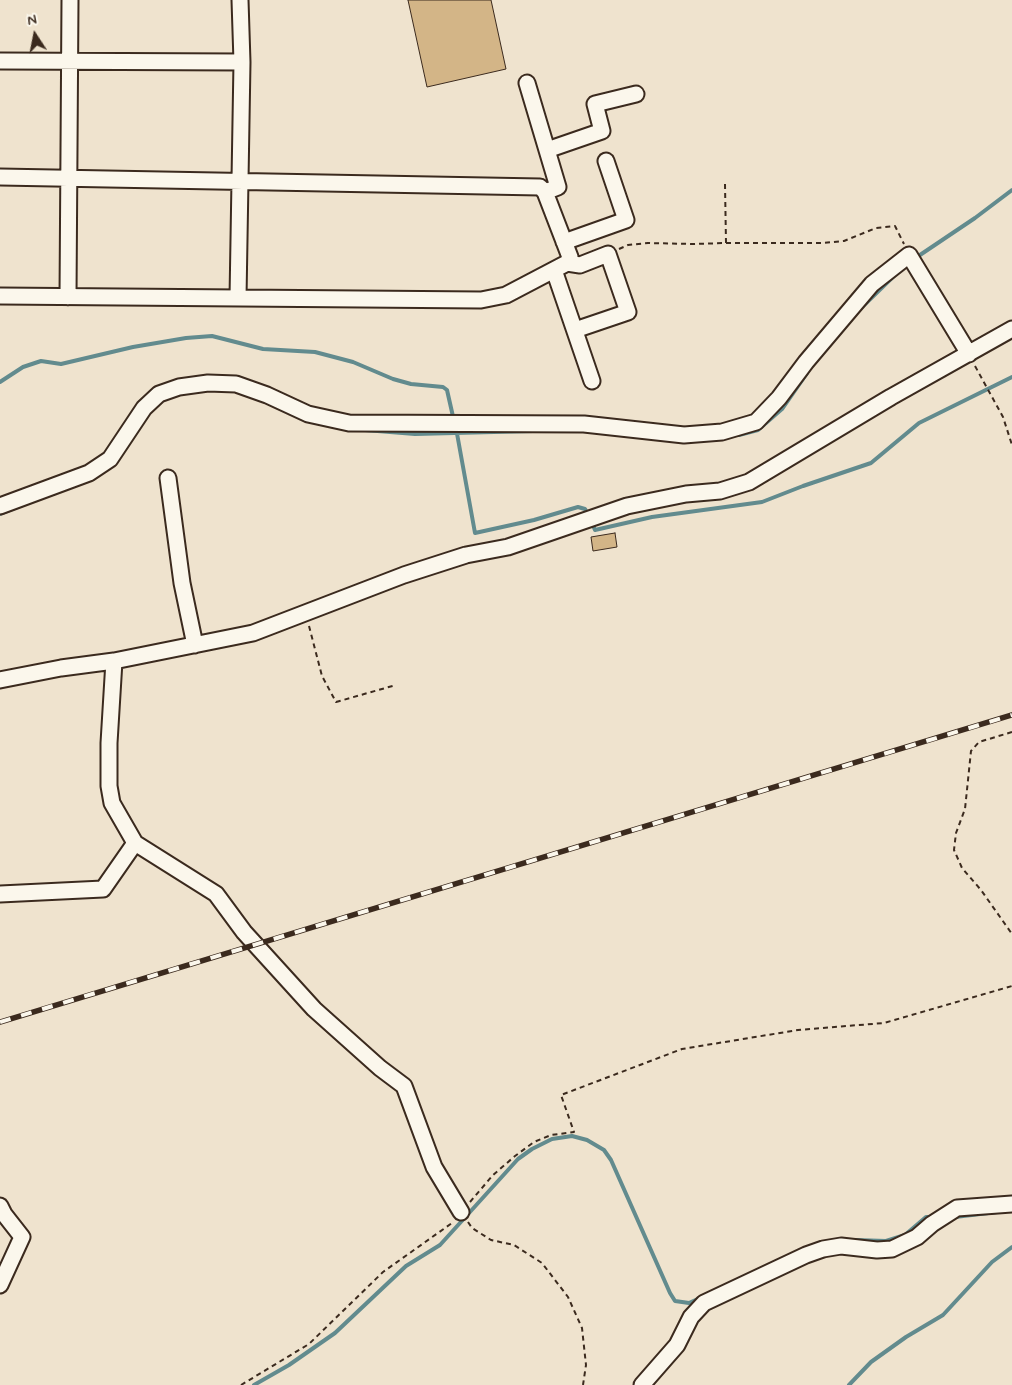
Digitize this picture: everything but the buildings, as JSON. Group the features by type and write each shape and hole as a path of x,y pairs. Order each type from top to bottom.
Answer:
{"street":[{"path":"68,297 70,0"},
{"path":"238,298 242,62 240,0"},
{"path":"0,61 242,62"},
{"path":"527,83 558,187 545,192"},
{"path":"547,150 602,131 595,104 636,94"},
{"path":"564,242 626,220 606,161"},
{"path":"0,177 540,187 545,192 570,257 561,266 506,295 481,300 0,296"},
{"path":"561,266 580,265 608,254 628,312 575,330"},
{"path":"0,506 89,473 110,459 144,408 159,394 179,387 208,383 236,384 308,414 349,423 584,424 684,435 730,429 756,422 779,398 806,362 872,284 909,255 969,354"},
{"path":"561,266 575,330 592,381"},
{"path":"0,680 61,668 114,661 252,633 404,575 466,554 508,547 627,506 686,494 720,490 749,482 891,397 1012,329"},
{"path":"168,478 182,583 195,645"},
{"path":"114,661 109,743 109,786 112,803 135,843 216,894 249,938 314,1009 380,1068 404,1086 434,1167 461,1212"},
{"path":"0,894 103,888 135,843"},
{"path":"642,1385 677,1345 692,1317 704,1303 806,1255 823,1249 841,1246 877,1250 892,1249 918,1238 932,1224 957,1208 1012,1204"},
{"path":"0,1206 4,1214 22,1236 0,1285"}],"path":[{"path":"725,184 726,243"},
{"path":"608,254 628,245 648,243 777,244 837,242 876,228 896,226 909,255"},
{"path":"969,354 1003,417 1012,445"},
{"path":"306,614 322,676 336,702 396,685"},
{"path":"1012,732 979,742 971,751 965,809 956,834 954,850 962,868 981,890 1012,934"},
{"path":"241,1385 309,1344 383,1272 452,1223 493,1175 515,1156 534,1142 550,1135 574,1132 561,1095 682,1049 798,1030 884,1023 1012,986"},
{"path":"461,1212 472,1228 491,1240 514,1245 542,1263 568,1297 582,1328 586,1365 583,1385"}],"waterway":[{"path":"914,259 975,218 1012,190"},
{"path":"859,310 897,273"},
{"path":"0,382 23,367 41,361 61,364 133,347 186,338 212,336 263,349 315,352 353,362 393,379 411,384 443,387 447,390 454,421"},
{"path":"739,435 758,430 782,409 807,373"},
{"path":"591,521 595,530 652,517 762,502 871,463 919,423 1012,377"},
{"path":"456,428 475,533 534,520 578,507 585,509 588,515"},
{"path":"365,430 415,434 533,431"},
{"path":"0,514 28,503"},
{"path":"254,1385 289,1365 335,1333 406,1266 440,1245 518,1159 532,1149 552,1139 572,1136 587,1140 604,1150 611,1160 675,1301 689,1303 700,1298"},
{"path":"955,1217 997,1212"},
{"path":"855,1240 886,1241 905,1235 926,1217 933,1217"},
{"path":"849,1385 871,1362 906,1337 943,1315 992,1262 1012,1247"}],"railway":[{"path":"0,1022 1012,715"}]}
